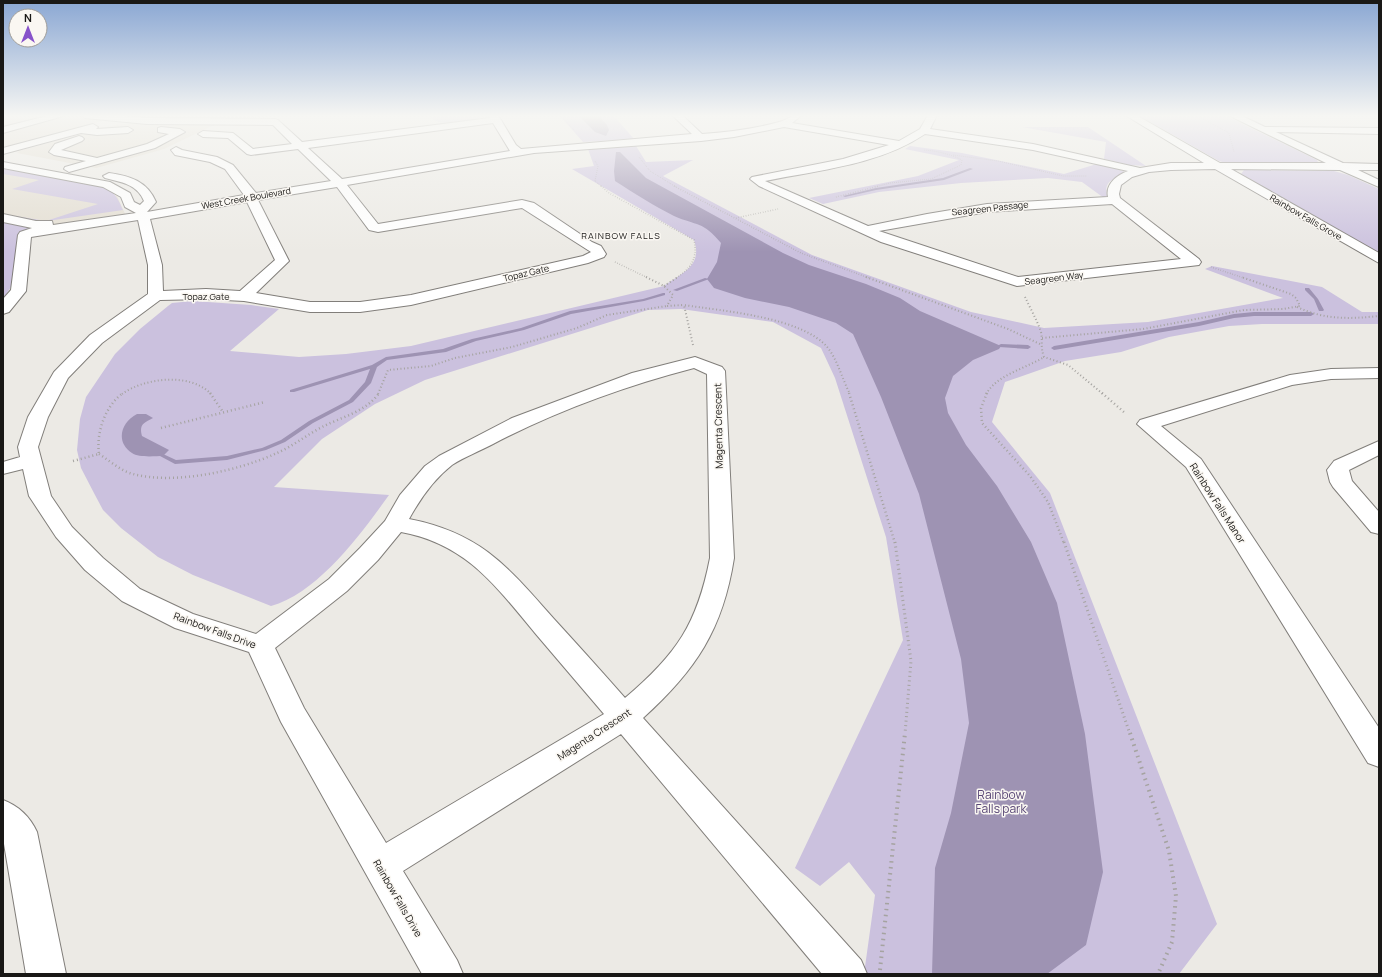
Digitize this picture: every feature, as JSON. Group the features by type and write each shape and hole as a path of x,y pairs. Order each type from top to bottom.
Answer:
{"street":[{"path":"3,310 18,291 25,235 41,230 142,213 150,202 143,188 131,181 111,176 19,161"},
{"path":"69,169 97,161"},
{"path":"216,161 229,167 250,193 250,197 282,261 244,296"},
{"path":"317,161 340,182"},
{"name":"West Creek Boulevard","path":"142,213 472,161"},
{"name":"Seagreen Way","path":"845,161 756,179 763,184 886,239 1017,282 1194,262 1179,252 1115,200"},
{"path":"1098,161 1140,171"},
{"name":"Rainbow Falls Grove","path":"1209,161 1379,259"},
{"path":"1329,161 1379,184"},
{"path":"3,165 106,184 126,195 129,204 142,213 155,264 156,296"},
{"path":"1115,200 1112,191 1114,185 1121,179 1140,171 1179,167 1219,166 1379,167"},
{"name":"Topaz Gate","path":"156,296 206,294 244,296 310,307 334,308 368,306 411,300 588,259 599,254 596,249 587,245 530,206 522,204 378,228 374,226 340,182"},
{"name":"Seagreen Passage","path":"867,230 943,214 987,208 1115,200"},
{"path":"3,218 36,225 142,213"},
{"name":"Rainbow Falls Drive","path":"156,296 96,339 60,376 38,417 28,447 30,461 40,496 64,532 94,564 131,595 184,621 260,645 292,714 443,974"},
{"name":"Magenta Crescent","path":"260,645 338,585 369,554 394,524 408,500 433,471 446,460 513,425 645,375 695,362 716,371 722,558 718,584 709,613 681,662 658,688 624,718 379,866"},
{"name":"Rainbow Falls Manor","path":"1379,373 1331,374 1290,380 1147,424 1194,464 1379,754"},
{"path":"1379,447 1341,465 1338,470 1338,474 1341,482 1379,527"},
{"path":"3,468 30,461"},
{"path":"394,524 422,528 440,534 461,544 482,558 499,573 846,974"},
{"path":"3,814 20,832 46,974"}],"path":[{"path":"595,161 598,166 595,181 609,193 694,240 698,254 696,260 692,265 664,286"},
{"path":"642,161 650,171 664,181 801,253 1008,329 1040,344"},
{"path":"831,199 890,184 936,177 961,165 962,161"},
{"path":"995,161 1063,176 1093,175"},
{"path":"736,218 778,209"},
{"path":"613,261 664,286 673,295 667,306"},
{"path":"1209,266 1291,294 1296,298 1300,306 1297,307"},
{"path":"1024,296 1040,330 1042,338 1040,344 1044,357"},
{"path":"684,305 694,349"},
{"path":"223,412 203,388 186,382 155,380 135,385 120,394 105,415 97,445 99,454 120,468 132,473 157,476 203,474 235,467 271,456 323,426 368,404 381,391 388,370 431,366 454,358 512,347 577,328 607,315 667,306 684,305 775,320 812,336 828,348 850,395 896,545 911,661 910,689 883,954 879,974"},
{"path":"1042,338 1143,329 1244,310 1283,309 1297,307 1323,318 1337,319 1379,316"},
{"path":"1125,413 1068,365 1044,357 999,379 987,392 979,412 982,423 1030,476 1051,509 1060,531 1156,809 1169,851 1176,896 1172,942 1158,974"},
{"path":"161,428 265,402"},
{"path":"73,461 99,454"}],"shaded area":[{"path":"57,161 123,161 96,168"},
{"path":"615,161 629,161 646,178 783,253 809,265 866,284 900,298 920,311 1001,346 999,349 973,360 953,376 945,398 948,413 966,445 997,486 1031,542 1057,603 1085,734 1103,872 1086,945 1047,974 932,974 935,868 951,813 969,723 961,659 919,494 881,397 853,334 836,323 789,307 745,298 714,288 707,279 717,262 721,243 704,227 674,216 615,181"},
{"path":"3,168 117,196 126,216 20,232 3,299"},
{"path":"137,414 146,414 153,418 143,425 141,429 142,436 169,450 163,456 135,455 123,443 122,432 124,427 131,418"}],"green space":[{"name":"Rainbow Falls park","path":"592,161 645,161 646,162 692,161 663,176 812,255 971,312 1044,328 1148,322 1283,298 1205,269 1212,266 1322,287 1362,312 1379,312 1379,324 1262,324 1229,326 1169,337 1121,352 1065,361 1005,382 992,422 1050,493 1217,924 1179,974 864,974 875,895 849,862 820,886 795,868 903,640 886,537 835,378 821,348 773,322 681,309 648,310 425,380 375,404 322,439 274,487 389,495 352,544 322,575 305,589 288,599 271,606 193,575 158,557 121,528 103,510 81,468 77,450 80,419 86,397 115,354 140,329 172,303 193,301 251,305 279,309 230,351 299,357 346,354 411,346 664,286 684,273 693,263 696,256 694,240 572,169 594,166"},
{"path":"957,161 999,161 1064,174 1100,163 1125,172 1109,182 1106,190 1107,196 1104,198 1082,182 1048,178 961,183 879,192 823,204 809,198 918,176"},
{"path":"1111,161 1138,161 1146,166 1129,165"},
{"path":"1219,161 1317,161 1319,164 1226,163"},
{"path":"3,168 97,185 111,191 123,210 47,221 38,222 3,214 46,221 98,204 12,189 39,180 3,174"},
{"path":"1244,170 1334,171 1348,175 1379,189 1379,253 1241,174"},
{"path":"3,222 34,229 20,232 17,245 15,281 3,299"}],"waterway":[{"path":"845,196 876,189 944,179 971,169"},
{"path":"675,290 707,279"},
{"path":"1307,289 1316,299 1321,310"},
{"path":"374,366 386,359 444,351 474,340 522,329 570,313 644,300 663,294"},
{"path":"1054,348 1199,324 1234,316 1254,314 1311,314"},
{"path":"1001,346 1028,347"},
{"path":"163,456 175,462 227,458 264,449 283,441 311,422 351,401 368,383 374,366"},
{"path":"292,391 374,366"}],"district":[{"name":"RAINBOW FALLS","path":"621,235"}]}
